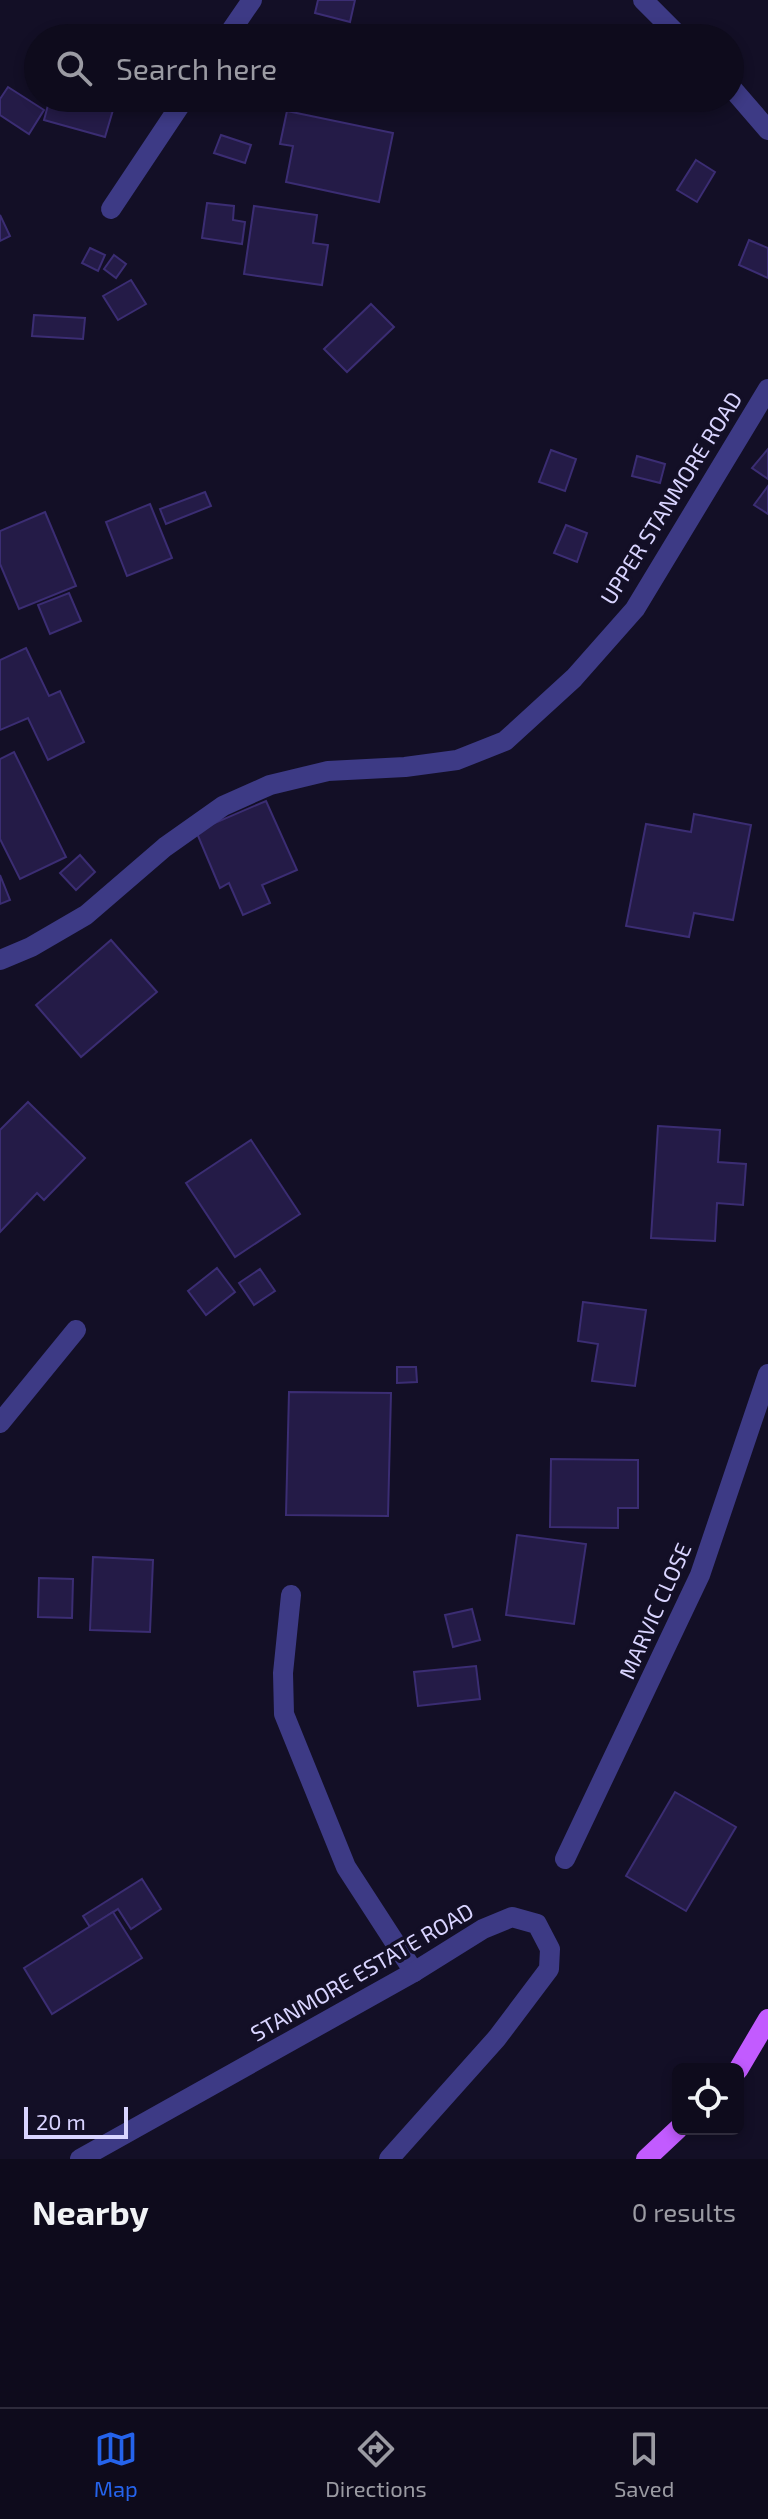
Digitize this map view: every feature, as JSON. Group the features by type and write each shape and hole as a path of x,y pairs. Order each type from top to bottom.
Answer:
{"main road":[{"path":"742,2063 768,2019"},
{"path":"646,2159 672,2135"}],"street":[{"path":"236,24 252,0"},
{"path":"643,0 667,24"},
{"path":"744,102 768,130"},
{"path":"111,209 176,112"},
{"name":"UPPER STANMORE ROAD","path":"0,960 31,947 86,915 165,847 223,806 270,785 328,771 405,767 457,760 505,741 574,678 635,609 768,389"},
{"path":"0,1423 76,1330"},
{"name":"MARVIC CLOSE","path":"565,1859 700,1575 768,1374"},
{"path":"291,1595 283,1673 284,1714 346,1867 414,1972"},
{"name":"STANMORE ESTATE ROAD","path":"80,2159 414,1972 483,1929 512,1917 537,1924 550,1949 549,1969 497,2038 389,2159"}],"building":[{"path":"318,0 355,0 350,22 315,13"},
{"path":"8,87 24,97 24,112 43,112 29,134 0,115 0,99"},
{"path":"46,112 112,112 105,137 44,120"},
{"path":"287,112 393,133 379,202 286,182 293,146 280,144"},
{"path":"221,135 251,145 245,163 214,153"},
{"path":"696,160 715,172 697,202 677,190"},
{"path":"207,203 234,206 233,220 245,222 242,244 202,238"},
{"path":"254,206 317,215 313,243 328,245 322,285 244,274"},
{"path":"0,215 10,236 0,241"},
{"path":"749,240 768,248 768,278 739,265"},
{"path":"90,248 105,255 98,271 82,263"},
{"path":"114,255 126,264 116,278 104,269"},
{"path":"131,280 146,304 118,320 103,296"},
{"path":"371,304 394,327 347,372 324,349"},
{"path":"34,315 85,318 83,339 32,336"},
{"path":"768,449 768,479 752,468"},
{"path":"551,450 576,459 565,491 539,482"},
{"path":"637,456 665,464 660,483 632,476"},
{"path":"768,486 768,514 754,505"},
{"path":"205,492 211,506 166,524 160,509"},
{"path":"150,504 172,558 127,576 106,522"},
{"path":"45,512 76,586 19,609 0,564 0,531"},
{"path":"566,525 587,533 577,562 554,553"},
{"path":"69,593 81,621 50,634 38,605"},
{"path":"26,648 49,696 60,691 84,742 48,760 28,718 0,730 0,660"},
{"path":"14,752 66,857 20,879 0,839 0,759"},
{"path":"266,801 297,870 262,885 270,903 243,915 229,883 220,888 196,831"},
{"path":"694,814 751,825 733,920 694,913 689,937 626,926 646,824 691,832"},
{"path":"80,855 95,872 76,890 60,873"},
{"path":"0,875 10,900 0,904"},
{"path":"111,940 157,992 81,1057 36,1005"},
{"path":"28,1102 85,1158 44,1200 37,1193 0,1232 0,1130"},
{"path":"658,1126 720,1130 718,1162 746,1164 743,1205 717,1203 715,1241 651,1238"},
{"path":"251,1140 300,1214 235,1257 186,1183"},
{"path":"217,1268 235,1292 206,1315 188,1291"},
{"path":"260,1269 275,1291 254,1305 239,1283"},
{"path":"583,1302 646,1310 635,1386 592,1381 598,1344 578,1341"},
{"path":"397,1367 416,1367 417,1382 397,1383"},
{"path":"289,1392 391,1393 388,1516 286,1515"},
{"path":"551,1459 638,1460 638,1508 618,1508 618,1528 550,1527"},
{"path":"517,1535 586,1544 574,1624 506,1615"},
{"path":"93,1557 153,1560 150,1632 90,1630"},
{"path":"39,1578 73,1579 72,1618 38,1617"},
{"path":"472,1609 480,1640 453,1647 445,1615"},
{"path":"476,1666 480,1699 418,1706 414,1672"},
{"path":"675,1792 736,1827 686,1911 626,1876"},
{"path":"142,1879 161,1909 131,1929 118,1909 90,1927 83,1916"},
{"path":"113,1912 142,1958 52,2014 24,1968"}]}
